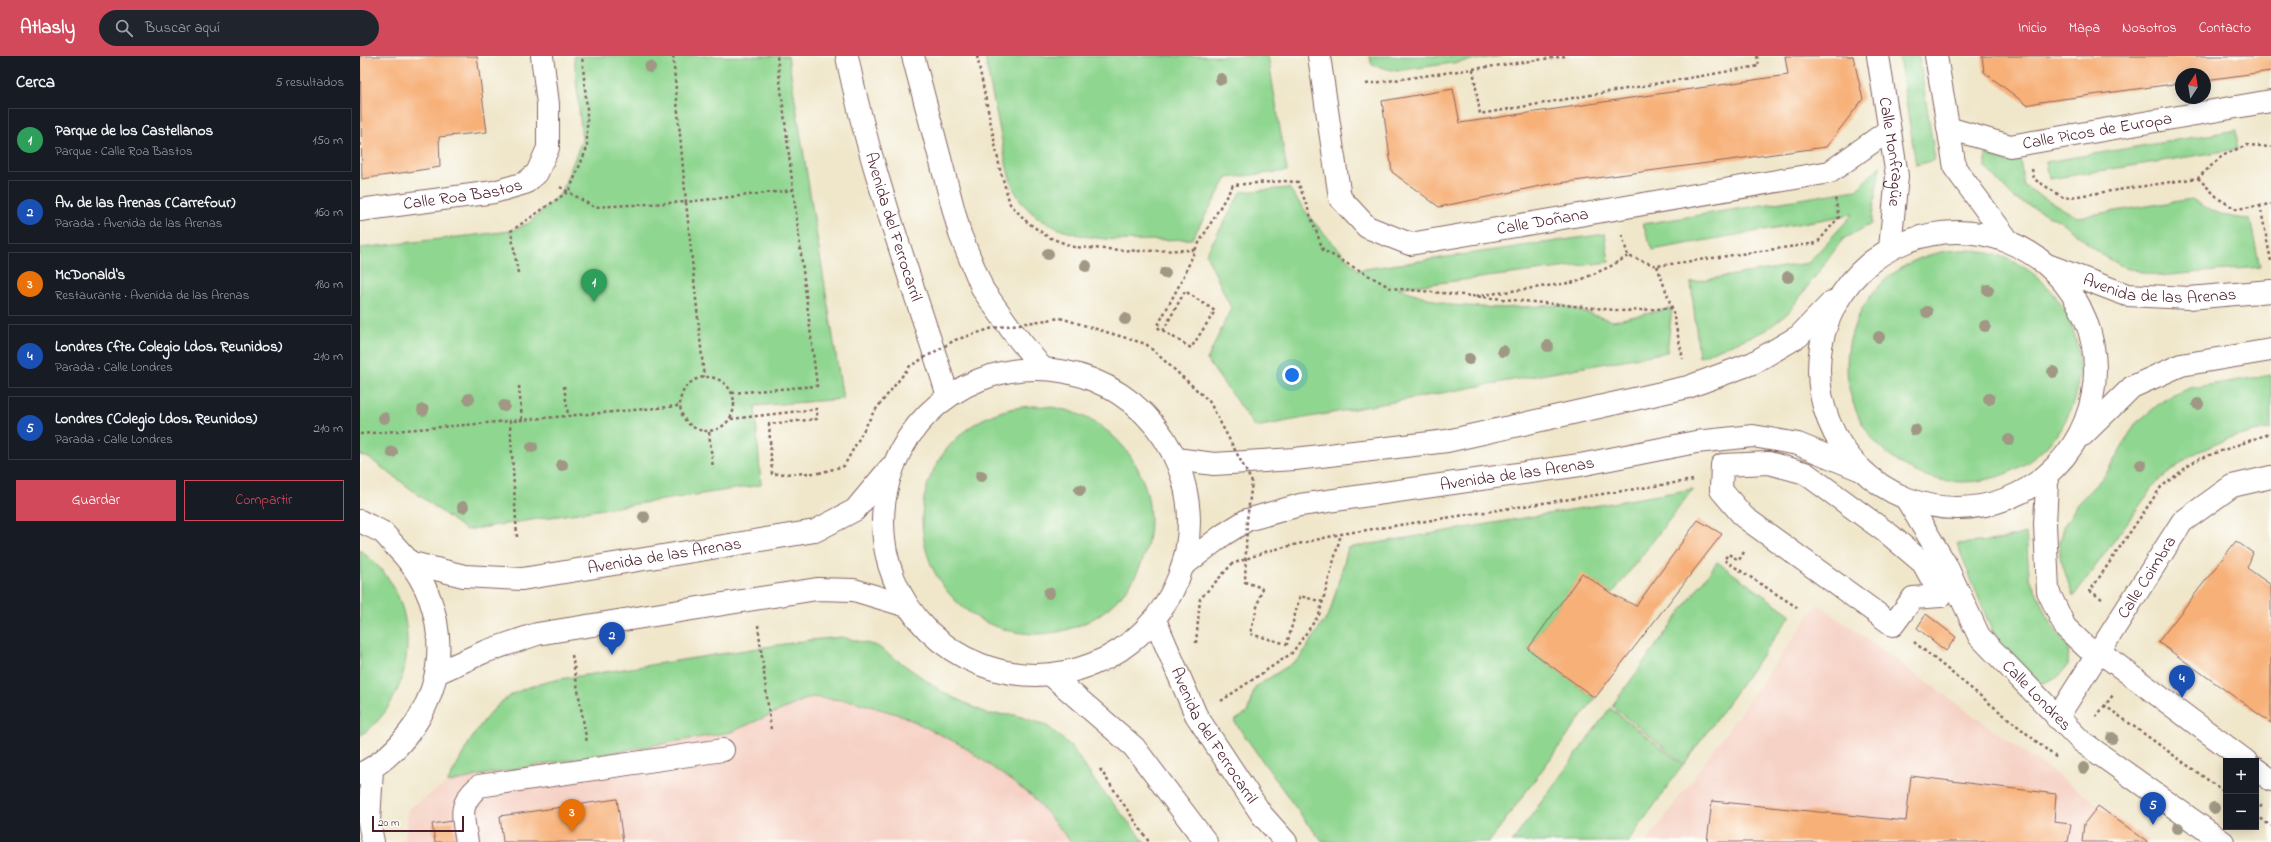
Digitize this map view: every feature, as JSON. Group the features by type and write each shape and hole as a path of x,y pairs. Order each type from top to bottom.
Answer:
{"main road":[{"name":"Calle Roa Bastos","path":"360,210 494,192 525,183 537,173 548,148 548,104 542,56"},
{"name":"Avenida del Ferrocarril","path":"847,56 883,196 948,396"},
{"path":"914,56 960,234 983,290 1013,332 1042,368"},
{"name":"Calle Doñana","path":"1319,56 1340,198 1367,227 1410,244 1830,172 1889,130"},
{"name":"Calle Monfragüe","path":"1878,56 1897,176 1890,248"},
{"path":"1936,56 1955,168 2008,240"},
{"name":"Calle Picos de Europa","path":"1948,128 2010,146 2271,101"},
{"path":"1176,459 1214,464 1280,460 1447,441 1688,387 1753,363 1798,336 1863,267 1890,248 1928,234 1968,231 2008,240 2030,251 2050,266 2080,304 2095,348 2094,396 2078,440"},
{"name":"Avenida de las Arenas","path":"2050,266 2127,295 2189,298 2271,291"},
{"path":"1841,292 1822,336 1818,385 1832,431 1860,470 1888,491 1907,500 1958,509 1994,504 2047,483 2078,440 2132,387 2181,365 2271,350"},
{"path":"1042,368 1083,376 1122,395 1153,423 1176,459 1187,493 1190,529 1184,565 1172,594 1154,620 1125,648 1090,666 1051,675 1011,674 973,662 936,638 907,606 887,561 882,513 892,466 915,427 948,396 992,375 1042,368"},
{"name":"Avenida de las Arenas","path":"1184,565 1223,535 1247,520 1300,505 1580,465 1696,442 1753,436 1798,444 1860,470"},
{"path":"1769,463 1805,473 1890,535 1924,563 1941,596 1913,598 1893,625 1744,517 1721,490 1722,465 1769,463"},
{"name":"Avenida de las Arenas","path":"412,563 464,576 522,579 815,531 855,510 892,466"},
{"name":"Calle Coimbra","path":"2051,712 2182,522 2232,486 2271,477"},
{"path":"2047,483 2045,524 2048,591 2065,627 2093,650 2130,673 2242,758"},
{"name":"Calle Londres","path":"1907,500 1946,565 1979,636 2051,712 2081,741 2223,842"},
{"path":"360,521 382,533 412,563 430,597 439,634 437,673 424,710 402,743 366,771 369,822 373,842"},
{"path":"437,673 484,652 537,634 817,589 854,590 907,606"},
{"name":"Avenida del Ferrocarril","path":"1154,620 1196,715 1262,814 1286,842"},
{"path":"1051,675 1134,747 1206,842"},
{"path":"467,842 462,810 470,794 479,786 592,768 723,750"},
{"path":"2259,771 2271,780"}],"path":[{"path":"518,273 511,231 569,192 587,148 587,109 582,56"},
{"path":"673,56 704,377"},
{"path":"732,393 817,386 777,56"},
{"path":"977,56 1000,170 1010,204 1027,222 1048,237 1074,247 1138,251 1195,250"},
{"path":"1366,84 1566,56"},
{"path":"1473,69 1480,114 1759,66 1757,56"},
{"path":"2031,162 2034,179 2064,198 2198,178 2222,156 2248,144 2271,147"},
{"path":"537,173 594,207 686,202 793,190"},
{"path":"2198,178 2219,199 2236,209 2271,204"},
{"path":"1163,331 1185,292 1215,310 1191,348 1163,331 1157,327 1183,278 1195,250 1233,185 1283,181 1298,182 1323,250 1391,288 1625,311 1672,308"},
{"path":"1472,296 1576,282 1611,266 1628,256 1657,266 1816,243 1839,217 1834,194"},
{"path":"2260,205 2271,261"},
{"path":"1621,232 1628,256"},
{"path":"1657,266 1672,308 1683,362"},
{"path":"730,419 734,402 732,393 726,385 718,379 704,377 691,381 684,388 680,396 679,406 681,414 692,428 709,432 717,430 730,419 817,409 817,419 769,424 772,474 819,473 844,466 873,413 910,366 955,340 993,328 1060,318 1146,344 1209,401 1252,482 1247,520 1245,582 1262,588 1250,634 1287,644 1300,596 1323,602"},
{"path":"519,386 522,420"},
{"path":"564,386 568,416"},
{"path":"360,434 679,406"},
{"path":"510,421 517,537"},
{"path":"709,432 713,468"},
{"path":"1195,647 1200,600 1232,564 1268,551 1341,534 1700,480"},
{"path":"1218,695 1221,702 1292,653 1319,615 1341,534"},
{"path":"1749,556 1744,552 1739,560 1728,554 1724,560 1798,608"},
{"path":"754,599 771,730"},
{"path":"1893,625 2063,763"},
{"path":"567,629 592,768"},
{"path":"2081,741 2104,705 2130,673"},
{"path":"2104,705 2223,791"},
{"path":"1100,770 1149,842"},
{"path":"2259,817 2271,826"}],"shaded area":[{"path":"1818,604 2150,842 1647,842"},
{"path":"811,697 853,701 903,716 963,746 1032,796 1071,842 405,842 408,809 447,783 481,775 731,732"}],"green space":[{"path":"574,56 788,56 843,399 755,406 761,485 466,530 369,458 360,455 360,248 511,231 529,223 561,193 582,140"},
{"path":"985,56 1268,56 1287,171 1227,178 1192,239 1121,240 1097,238 1073,233 1051,225 1032,213 1017,195 1011,181 1006,164"},
{"path":"1369,56 1502,56 1396,71 1372,65"},
{"path":"1899,56 1919,56 1935,160 1916,165"},
{"path":"2237,130 2237,149 2049,179 2046,162"},
{"path":"1986,154 2005,162 2020,160 2024,186 2077,217 2192,199 2220,214 2250,219 2260,267 2158,276 2125,268 2101,254 2060,221 2014,198 1986,168"},
{"path":"1880,166 1871,224 1843,239 1788,313 1765,331 1699,357 1691,282 1808,263 1853,214 1652,250 1643,224 1856,190"},
{"path":"1289,188 1311,219 1358,270 1605,234 1609,262 1398,288 1449,305 1501,308 1561,305 1613,321 1672,308 1667,352 1255,427 1207,360 1231,308 1206,254 1241,192"},
{"path":"1963,250 1986,252 2007,259 2018,264 2045,284 2065,311 2070,322 2077,343 2079,366 2077,389 2070,410 2065,421 2045,448 2018,468 2007,473 1986,480 1963,482 1940,480 1919,473 1908,468 1881,448 1861,421 1856,410 1849,389 1847,366 1849,343 1856,322 1861,311 1881,284 1908,264 1919,259 1940,252"},
{"path":"2271,375 2271,428 2230,438 2191,455 2156,483 2073,597 2060,557 2060,542 2065,524 2079,502 2106,474 2135,424 2165,399 2190,388"},
{"path":"1036,406 1069,411 1090,420 1108,432 1124,448 1136,466 1145,487 1150,520 1145,553 1136,574 1124,592 1108,608 1090,620 1069,629 1036,634 1003,629 982,620 964,608 948,592 936,574 927,553 922,520 927,487 936,466 948,448 964,432 982,420 1003,411"},
{"path":"1693,489 1612,594 1582,574 1528,649 1595,698 1489,842 1323,842 1306,822 1234,721 1247,713 1255,687 1299,659 1330,612 1348,548"},
{"path":"2026,533 2029,576 2052,626 2069,648 2068,665 2059,676 2043,683 2024,681 1994,636 1957,544 1999,540"},
{"path":"360,550 383,572 390,581 400,600 405,621 407,643 405,664 399,685 390,705 377,722 360,736"},
{"path":"1717,562 1791,615 1684,764 1612,706"},
{"path":"842,637 877,646 944,693 988,714 1015,715 1046,725 1071,746 1096,783 1145,842 1071,842 1032,796 963,746 903,716 853,701 811,697 731,732 481,775 447,783 466,747 490,713 510,696 528,687 560,679 810,640"},
{"path":"1610,708 1683,765 1628,842 1512,842"}],"building":[{"path":"360,56 477,56 487,132 439,137 440,167 362,179"},
{"path":"1785,56 1853,56 1863,99 1826,147 1545,185 1439,207 1392,172 1382,101 1453,89 1460,123 1788,75"},
{"path":"1982,56 2271,56 2271,71 2211,79 2211,68 2175,68 2175,84 2027,105 1984,72"},
{"path":"1698,520 1722,534 1595,698 1528,649 1582,573 1612,594 1636,606"},
{"path":"2236,541 2253,553 2247,568 2271,585 2271,723 2158,642"},
{"path":"1926,614 1956,637 1946,651 1917,628"},
{"path":"1911,776 2056,794 2054,822 2071,824 2068,842 1707,842 1712,801 1906,821"},
{"path":"617,799 623,842 503,842 500,816"},
{"path":"2098,806 2148,842 2082,842 2084,824"},
{"path":"453,821 456,842 435,842 432,824"}],"place":[{"name":"Parque de los Castellanos","path":"594,302"},
{"name":"Av. de las Arenas (Carrefour)","path":"612,655"},
{"name":"Londres (fte. Colegio Ldos. Reunidos)","path":"2182,698"},
{"name":"Londres (Colegio Ldos. Reunidos)","path":"2153,825"},
{"name":"McDonald's","path":"572,832"}]}
